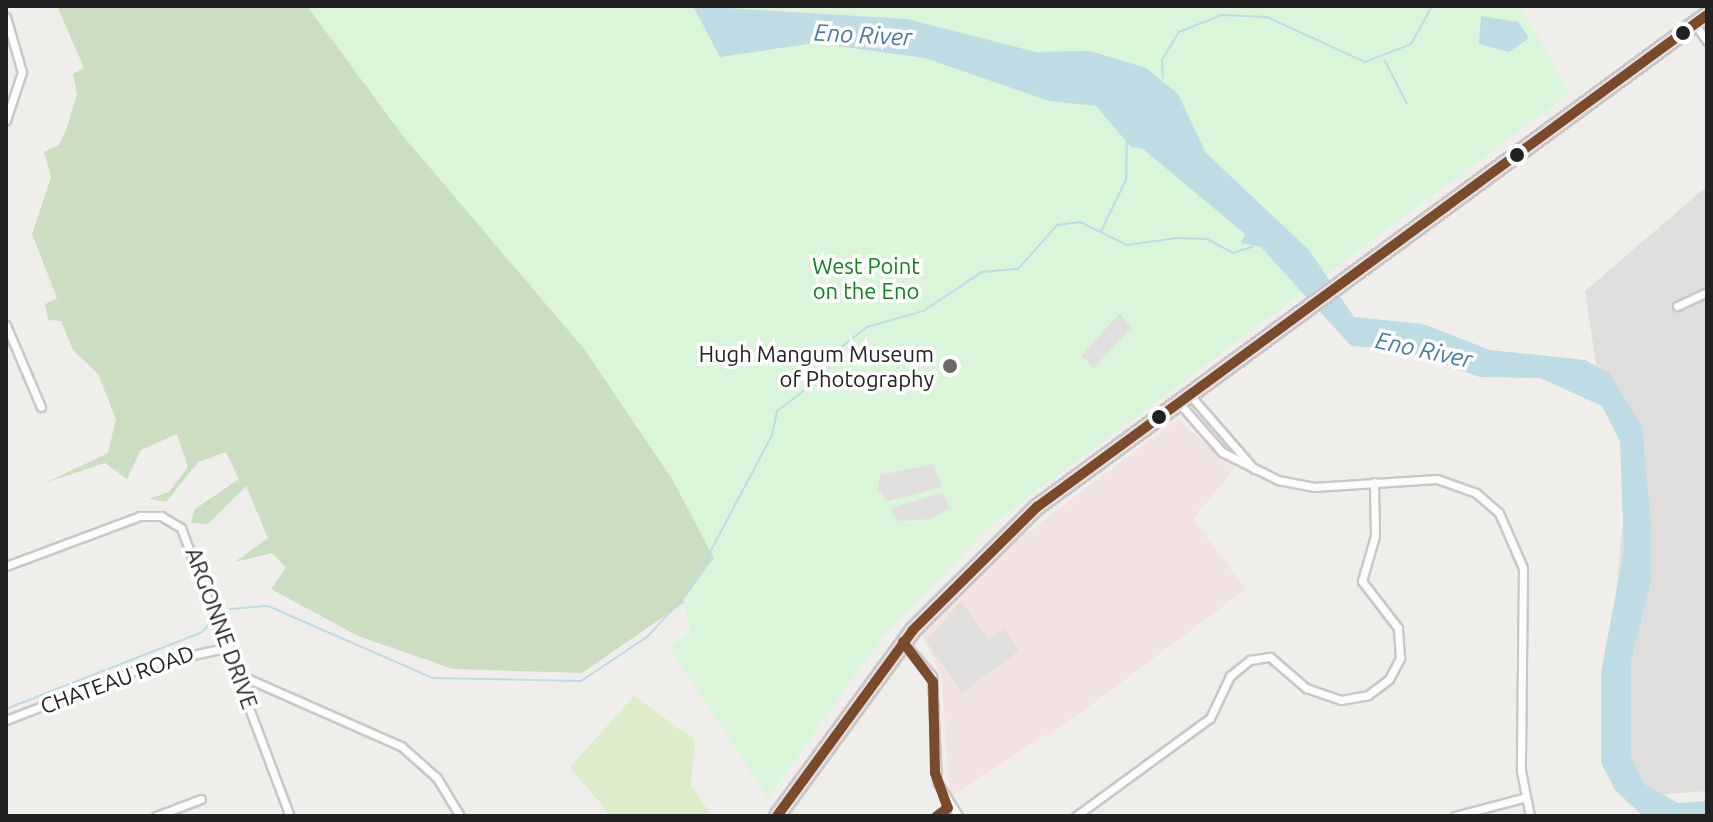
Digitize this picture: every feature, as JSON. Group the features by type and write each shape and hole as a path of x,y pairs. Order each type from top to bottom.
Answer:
{"highway":[{"path":"777,816 903,642 1028,515 1701,20"}],"street":[{"path":"6,17 22,72 6,120"},
{"path":"1701,20 1707,41"},
{"path":"1677,306 1707,292"},
{"path":"6,325 9,340 41,407"},
{"path":"1184,399 1213,445 1255,470 1314,487 1374,482 1456,484 1492,506 1514,536 1524,582 1523,798 1530,816"},
{"path":"1184,399 1255,470"},
{"path":"1076,816 1210,718 1230,676 1250,660 1270,657 1306,688 1337,699 1383,686 1398,664 1400,638 1391,614 1363,586 1377,518 1374,482"},
{"name":"ARGONNE DRIVE","path":"6,566 124,520 167,518 193,545 290,816"},
{"path":"903,642 933,682 935,773 948,812"},
{"name":"CHATEAU ROAD","path":"6,720 152,664 229,647"},
{"path":"242,676 401,746 437,778 460,816"},
{"path":"1455,816 1523,798"},
{"path":"156,816 201,799"},
{"path":"937,816 948,812 958,816"}],"shaded area":[{"path":"1707,186 1707,791 1641,796 1606,696 1629,462 1600,390 1585,291"},
{"path":"1120,313 1131,328 1094,368 1081,356"},
{"path":"1178,419 1234,469 1193,519 1246,589 1084,710 950,797 941,675 921,633 1007,548"},
{"path":"933,464 942,487 887,501 878,489 880,475"},
{"path":"943,493 950,508 931,519 899,521 892,514 891,508"},
{"path":"961,601 988,639 1004,628 1019,651 962,693 926,641"}],"green space":[{"path":"57,6 693,6 778,467 692,597 582,673 453,669 358,636 271,589 286,568 272,553 235,562 268,538 246,486 208,524 191,523 195,509 239,479 226,452 198,462 166,502 149,499 169,492 188,467 177,434 141,450 127,479 105,463 45,483 108,453 116,419 98,374 73,350 61,321 48,320 45,304 57,298 32,234 51,177 44,152 59,145 77,94 73,74 84,68"},
{"name":"West Point on the Eno","path":"307,6 1520,6 1570,93 992,524 877,644 768,798 670,648 691,630 683,599 714,558 672,479 584,349 403,136"},
{"path":"634,696 695,740 691,785 709,812 704,816 611,816 570,767"}],"water":[{"name":"Eno River","path":"693,6 907,19 1036,52 1090,51 1146,68 1178,94 1206,153 1309,250 1354,317 1423,324 1490,350 1585,360 1609,373 1642,426 1651,525 1651,581 1631,661 1631,756 1644,784 1678,803 1707,801 1707,816 1643,816 1615,790 1601,762 1601,672 1624,551 1620,441 1602,406 1540,378 1480,377 1403,350 1351,346 1261,247 1241,243 1245,234 1143,149 1131,147 1096,106 1049,101 925,58 814,43 720,57"},
{"path":"1481,16 1518,22 1529,38 1509,52 1479,44"}],"waterway":[{"path":"1163,78 1162,60 1179,32 1222,15 1267,17 1365,62 1411,44 1432,6"},
{"path":"1385,61 1407,104"},
{"path":"1101,231 1126,180 1127,136"},
{"path":"230,609 268,606 433,678 581,681 647,637 690,590 772,435 777,411 805,390 821,363 867,327 923,311 982,272 1018,269 1057,225 1080,222 1127,245 1177,238 1207,239 1233,253 1252,247"},
{"path":"6,709 202,632 212,621"}],"transit line":[{"path":"777,816 913,630 1037,507 1707,15"},
{"path":"903,642 933,682 935,773 948,808 937,816"}],"place":[{"name":"Hugh Mangum Museum of Photography","path":"950,366"}]}
